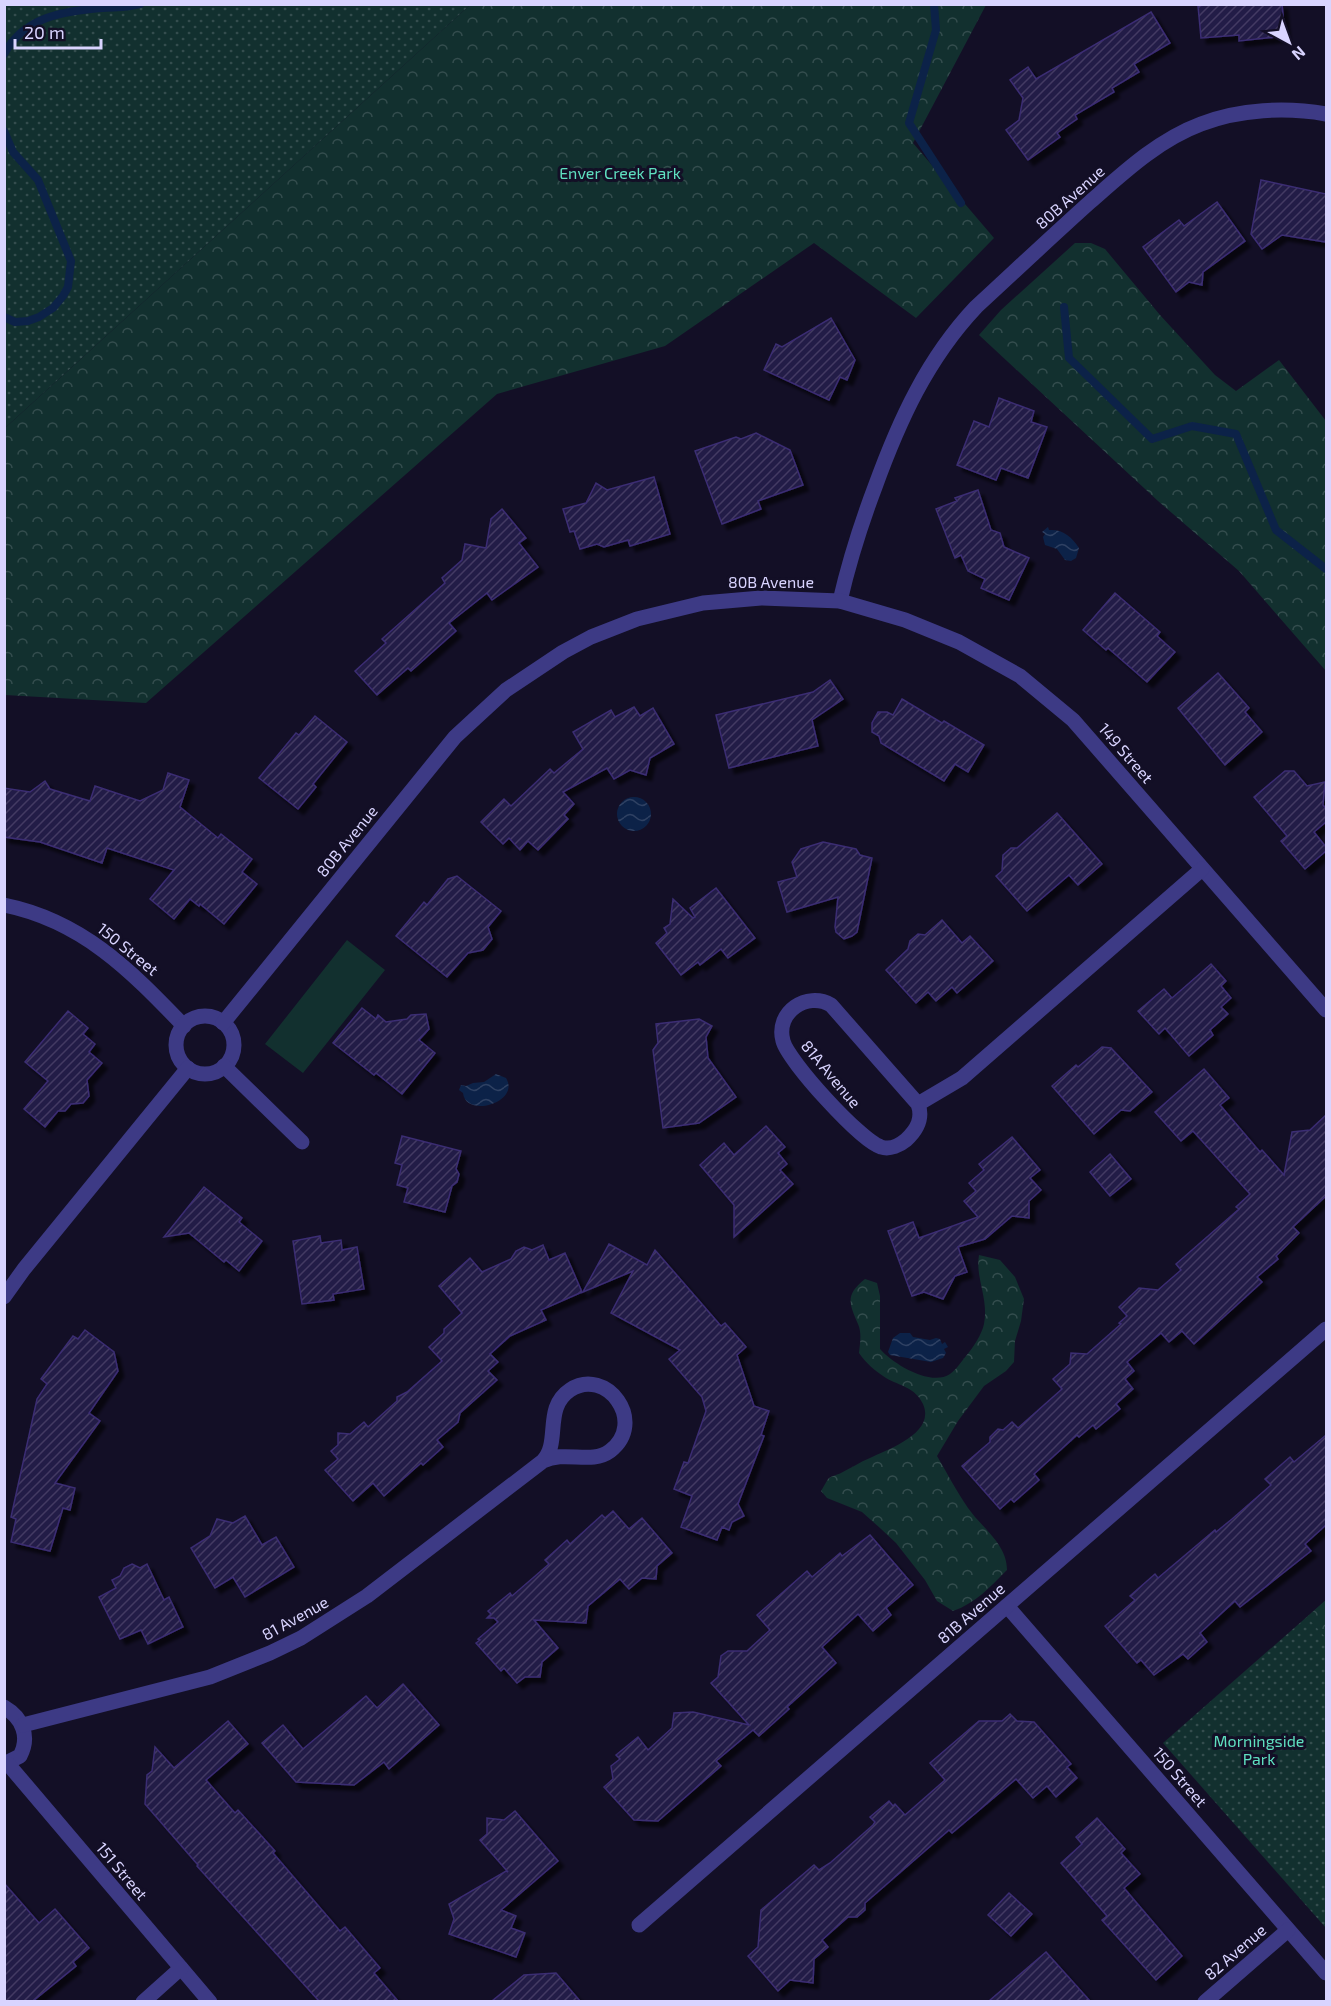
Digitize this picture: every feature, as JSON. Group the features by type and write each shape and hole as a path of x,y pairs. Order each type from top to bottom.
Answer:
{"street":[{"name":"80B Avenue","path":"223,1023 455,737 492,701 520,680 556,656 591,637 637,619 669,610 741,599 797,598 840,601 857,538 901,422 923,378 958,327 1006,279 1142,158 1186,130 1201,123 1234,114 1281,110 1326,114"},
{"name":"149 Street","path":"840,601 905,620 942,634 991,659 1020,676 1073,720 1326,1010"},
{"path":"918,1104 962,1078 1202,869"},
{"name":"150 Street","path":"4,905 45,916 98,945 136,977 184,1026"},
{"name":"81A Avenue","path":"820,1000 831,1005 918,1104 921,1116 919,1122 913,1134 903,1142 886,1148 870,1141 850,1124 788,1053 782,1035 785,1018 792,1008 803,1002 820,1000"},
{"path":"207,1016 223,1023 233,1036 234,1044 233,1052 224,1066 218,1071 202,1074 188,1068 181,1061 176,1047 177,1038 184,1026 191,1020 207,1016"},
{"path":"224,1066 302,1142"},
{"path":"4,1297 24,1269 188,1068"},
{"name":"81B Avenue","path":"639,1925 1326,1329"},
{"name":"81 Avenue","path":"23,1725 210,1677 301,1638 367,1596 543,1461 550,1452 555,1410 562,1397 570,1390 580,1386 596,1386 617,1399 624,1413 624,1429 611,1450 599,1457 567,1455 543,1461"},
{"name":"150 Street","path":"1007,1606 1326,1973"},
{"path":"4,1707 11,1711 23,1725 25,1741 20,1756 6,1764"},
{"name":"151 Street","path":"6,1764 210,2001"},
{"name":"82 Avenue","path":"1205,2001 1288,1930"},
{"path":"143,2001 181,1968"}],"green space":[{"path":"5,4 470,4 470,5 5,428"},
{"name":"Enver Creek Park","path":"470,5 986,5 913,143 994,238 916,318 814,243 665,346 497,394 146,703 5,695 5,428"},
{"path":"1075,243 1091,243 1105,249 1160,315 1215,375 1236,391 1279,360 1326,421 1326,671 1239,571 1158,501 979,335 1001,310"},
{"path":"347,940 385,970 303,1073 265,1044"},
{"path":"979,1255 1000,1260 1015,1277 1024,1299 1015,1341 1014,1362 1006,1371 984,1386 958,1421 937,1456 968,1508 1003,1552 1007,1570 976,1599 953,1611 937,1601 925,1580 896,1543 880,1528 862,1512 827,1498 821,1491 829,1478 908,1438 923,1423 925,1414 923,1404 916,1394 882,1375 859,1353 860,1331 851,1305 854,1290 865,1279 877,1283 880,1296 880,1349 886,1355 903,1367 923,1376 942,1377 950,1374 958,1366 974,1345 983,1328 985,1305 978,1264"},
{"name":"Morningside Park","path":"1326,1600 1326,1928 1163,1743"},
{"path":"1326,1600 1326,1638 1307,1617"}],"water":[{"path":"1048,527 1049,530 1067,534 1073,540 1079,548 1076,558 1071,561 1065,560 1057,549 1045,545 1043,537 1045,534 1042,532"},
{"path":"634,797 646,802 651,814 646,826 634,831 622,826 617,814 622,802"},
{"path":"496,1074 506,1078 509,1087 500,1100 482,1106 466,1101 459,1090 461,1085 484,1082"},
{"path":"900,1333 910,1333 913,1337 930,1340 940,1339 942,1344 945,1342 948,1347 944,1349 946,1353 943,1358 931,1362 890,1355 888,1352 893,1338"}],"building":[{"path":"1282,4 1285,36 1239,41 1239,35 1201,38 1198,6"},
{"path":"1151,12 1170,43 1134,64 1139,72 1112,88 1114,92 1075,115 1077,119 1057,133 1060,137 1028,160 1006,130 1019,120 1023,98 1010,80 1028,67 1036,79"},
{"path":"1261,180 1326,194 1326,242 1282,235 1262,249 1251,234"},
{"path":"1217,202 1245,241 1203,272 1202,285 1189,282 1176,292 1143,247 1179,220 1184,226"},
{"path":"831,318 855,360 847,380 840,377 829,400 764,370 776,344 782,347"},
{"path":"999,398 1034,411 1031,422 1047,427 1028,478 1001,468 996,480 957,465 974,421 989,427"},
{"path":"756,433 790,450 803,485 758,501 761,509 722,524 695,451 736,437 741,439"},
{"path":"654,477 670,534 630,546 628,540 604,547 597,544 580,549 574,531 570,532 563,509 586,503 596,483 607,490"},
{"path":"978,490 991,530 1000,533 1004,547 1029,558 1009,600 981,588 985,579 968,571 961,555 955,558 936,509 957,501 955,498"},
{"path":"502,509 526,538 519,543 538,567 492,600 487,593 449,623 456,631 411,671 408,668 377,695 355,671 386,643 382,639 445,583 442,578 462,560 465,544 486,548 491,519"},
{"path":"1115,593 1160,632 1157,636 1175,652 1147,682 1083,630"},
{"path":"1218,673 1249,708 1245,712 1262,732 1225,765 1178,708"},
{"path":"830,680 843,699 812,720 818,746 729,768 716,715 813,692"},
{"path":"902,699 984,745 968,772 955,764 944,781 881,743 879,736 872,732 872,723 878,712 893,715"},
{"path":"634,707 640,716 653,708 674,744 650,758 646,775 630,770 614,779 607,768 563,792 574,804 564,815 568,819 538,850 528,841 520,850 509,838 503,844 481,822 504,799 511,806 550,769 554,773 583,749 573,732 611,710 615,717"},
{"path":"315,716 347,742 313,784 316,787 298,809 259,778 296,733 299,735"},
{"path":"1285,771 1294,771 1307,786 1325,782 1323,805 1326,809 1326,822 1314,832 1326,847 1326,851 1305,869 1281,841 1287,836 1254,797"},
{"path":"168,773 189,780 180,807 218,838 221,834 252,859 242,872 257,884 224,924 200,904 199,906 190,899 174,919 150,899 174,870 107,848 102,863 40,842 4,837 4,788 30,792 45,781 50,789 90,801 95,786 140,801 163,790"},
{"path":"1057,813 1102,864 1078,885 1069,875 1027,911 996,876 1002,871 1003,855 1011,848 1017,848"},
{"path":"823,842 856,849 860,855 872,858 857,932 844,939 836,932 835,927 838,897 787,912 778,882 797,877 792,862 801,849"},
{"path":"457,876 501,911 488,927 492,939 483,950 468,953 447,977 396,936 424,902 427,905 448,879"},
{"path":"716,888 755,938 728,958 721,949 700,965 698,962 681,975 656,943 667,933 664,928 670,924 673,899 693,918 695,917 690,908"},
{"path":"942,920 962,943 970,936 993,961 957,993 952,987 936,1001 928,992 916,1003 886,970 908,949 910,941 918,934 925,935"},
{"path":"1211,964 1226,981 1221,986 1231,998 1221,1007 1228,1014 1210,1030 1213,1035 1189,1056 1165,1028 1159,1034 1138,1011 1164,989 1172,998"},
{"path":"362,1008 376,1019 378,1015 386,1022 407,1019 411,1015 426,1014 429,1029 419,1040 435,1053 402,1094 333,1043"},
{"path":"68,1011 88,1028 83,1034 95,1044 89,1052 102,1063 87,1080 89,1096 83,1103 71,1104 65,1111 58,1111 45,1127 24,1109 48,1081 25,1062"},
{"path":"699,1019 712,1026 706,1037 708,1058 736,1097 699,1123 663,1128 653,1050 658,1043 656,1024"},
{"path":"1102,1047 1111,1048 1152,1092 1130,1111 1121,1110 1094,1134 1052,1086"},
{"path":"1204,1069 1229,1098 1220,1105 1260,1152 1262,1150 1284,1175 1292,1132 1310,1130 1326,1115 1326,1196 1293,1227 1299,1233 1276,1256 1278,1259 1257,1277 1262,1282 1194,1344 1182,1331 1169,1342 1161,1333 1127,1362 1134,1371 1125,1379 1133,1389 1116,1404 1120,1409 1096,1429 1093,1425 1079,1437 1077,1435 1034,1474 1039,1480 1014,1502 1011,1499 1000,1509 962,1466 990,1442 990,1437 998,1429 1003,1430 1012,1422 1018,1428 1062,1389 1053,1379 1070,1364 1071,1353 1087,1354 1121,1324 1119,1323 1127,1316 1119,1307 1139,1288 1158,1290 1181,1270 1176,1264 1239,1209 1236,1207 1250,1194 1193,1131 1181,1141 1155,1112"},
{"path":"766,1126 785,1147 778,1153 787,1164 780,1170 793,1184 734,1237 734,1205 700,1165 724,1143 734,1155"},
{"path":"402,1136 461,1151 456,1169 459,1174 457,1182 452,1186 445,1212 404,1202 408,1188 397,1185 402,1165 395,1163"},
{"path":"1012,1137 1040,1170 1030,1178 1041,1190 1029,1201 1029,1218 1012,1216 985,1239 958,1247 967,1272 955,1276 943,1299 924,1292 912,1296 888,1231 913,1222 919,1238 978,1217 964,1201 976,1191 969,1183 984,1170 979,1164"},
{"path":"1110,1154 1131,1179 1110,1196 1090,1172"},
{"path":"204,1187 242,1218 239,1222 262,1241 239,1271 226,1260 224,1262 189,1233 164,1237"},
{"path":"320,1236 321,1243 341,1240 342,1250 357,1247 364,1289 333,1294 334,1300 302,1304 293,1241"},
{"path":"609,1244 647,1265 655,1250 721,1326 725,1323 746,1347 737,1355 754,1406 769,1411 761,1435 764,1436 738,1504 744,1516 732,1522 729,1530 722,1527 717,1540 681,1527 692,1496 674,1489 684,1462 688,1463 706,1411 702,1397 669,1359 680,1350 611,1313 633,1271 583,1292"},
{"path":"543,1245 549,1260 565,1253 582,1292 541,1310 546,1320 510,1336 490,1354 498,1362 488,1371 497,1380 460,1413 458,1422 437,1440 443,1447 384,1496 373,1483 353,1501 325,1470 338,1459 331,1451 338,1445 338,1433 350,1434 364,1422 368,1427 397,1401 397,1397 407,1392 442,1361 429,1347 462,1313 439,1286 470,1258 482,1272 511,1259 516,1251 524,1247 532,1250"},
{"path":"85,1330 114,1352 118,1371 89,1413 100,1421 55,1483 75,1488 70,1510 63,1508 50,1551 11,1542 16,1519 11,1517 37,1399 47,1384 41,1379 73,1336 78,1339"},
{"path":"1326,1435 1326,1525 1305,1544 1311,1551 1240,1607 1235,1601 1200,1633 1207,1642 1188,1659 1183,1654 1154,1675 1141,1660 1137,1663 1105,1626 1135,1600 1130,1596 1155,1574 1158,1578 1271,1485 1265,1479 1290,1457 1294,1462"},
{"path":"613,1511 629,1529 642,1518 672,1553 657,1566 656,1579 642,1578 629,1589 620,1579 588,1606 586,1623 534,1620 558,1648 542,1662 540,1677 525,1677 517,1683 504,1668 501,1671 476,1643 498,1622 494,1618 487,1618 491,1614 488,1611 510,1593 512,1596 549,1564 545,1560 567,1540 570,1544 602,1515 605,1518"},
{"path":"245,1516 262,1545 276,1537 294,1567 245,1597 233,1577 215,1588 191,1548 210,1536 217,1519 233,1523"},
{"path":"870,1535 913,1585 886,1608 891,1615 873,1631 858,1614 822,1647 836,1663 787,1707 789,1709 759,1736 753,1730 716,1761 721,1766 658,1821 634,1820 604,1787 613,1779 611,1766 620,1759 616,1755 638,1737 648,1750 672,1728 674,1713 693,1712 749,1725 711,1683 718,1677 721,1656 728,1651 747,1651 770,1630 757,1615 807,1571 812,1577 840,1553 842,1556"},
{"path":"132,1564 140,1568 147,1564 164,1600 169,1597 183,1627 148,1644 141,1630 120,1639 99,1597 116,1588 112,1580 120,1576 124,1568"},
{"path":"403,1684 439,1725 389,1769 384,1762 354,1785 296,1782 262,1743 283,1725 303,1749 366,1696 377,1708"},
{"path":"1010,1714 1017,1721 1034,1722 1071,1764 1067,1767 1077,1778 1056,1797 1047,1786 1033,1798 1016,1779 952,1833 949,1830 865,1903 865,1910 857,1917 848,1917 822,1940 828,1947 814,1959 813,1983 790,1980 778,1991 748,1956 758,1947 761,1910 814,1865 819,1870 830,1863 873,1825 875,1822 870,1817 889,1801 905,1815 945,1780 930,1763 979,1721 1002,1721"},
{"path":"228,1721 248,1744 206,1780 235,1813 238,1810 275,1851 273,1853 340,1931 345,1927 380,1968 374,1973 398,2001 319,2001 197,1866 145,1804 147,1775 152,1771 155,1747 174,1768"},
{"path":"515,1811 558,1861 501,1910 516,1916 511,1928 525,1933 516,1957 449,1934 454,1919 449,1904 506,1871 508,1872 480,1840 487,1834 487,1818 504,1820"},
{"path":"1097,1818 1125,1849 1121,1853 1140,1874 1124,1888 1182,1956 1156,1980 1102,1920 1107,1916 1061,1863 1082,1844 1076,1837"},
{"path":"4,1883 39,1923 55,1909 89,1948 73,1962 76,1966 33,2001 4,2001"},
{"path":"1009,1893 1032,1914 1011,1936 988,1915"},
{"path":"1046,1952 1090,2001 989,2001"},
{"path":"556,1973 580,2001 492,2001 524,1975"}],"waterway":[{"path":"4,54 22,32 46,18 73,11 140,4"},
{"path":"934,4 936,30 909,123 961,203"},
{"path":"4,131 13,152 38,180 71,261 68,287 53,308 28,321 15,322 4,317"},
{"path":"1064,307 1069,358 1152,439 1192,426 1236,434 1276,530 1326,569"}]}
